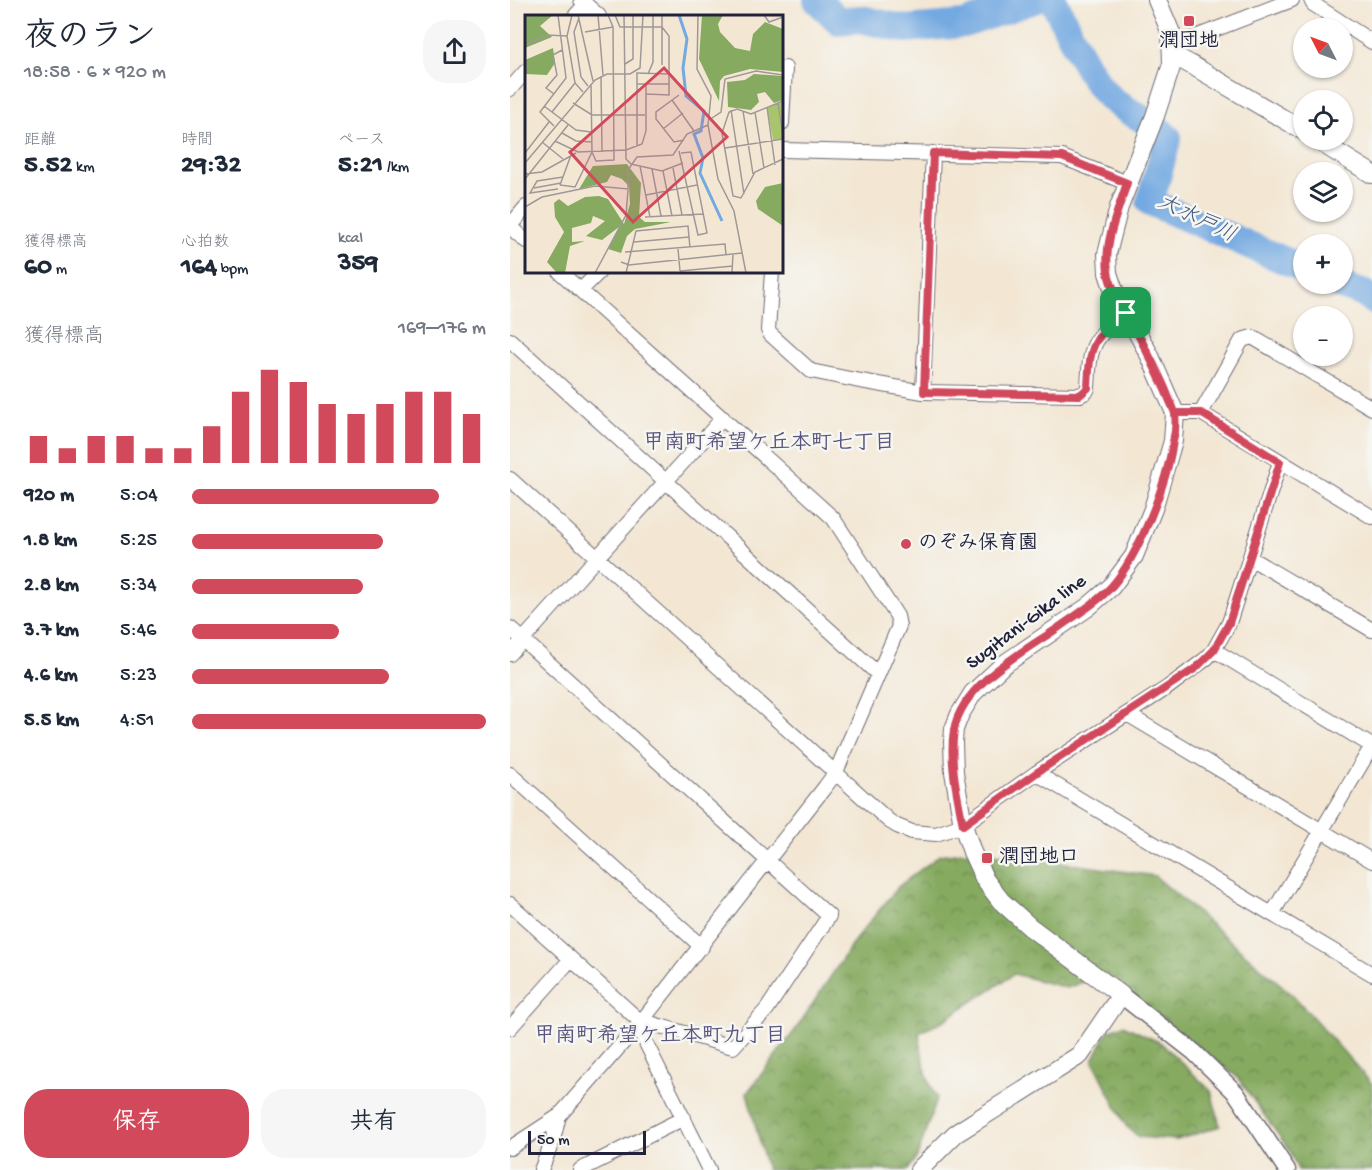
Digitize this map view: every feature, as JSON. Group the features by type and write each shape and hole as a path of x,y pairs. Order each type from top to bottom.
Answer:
{"main road":[{"path":"1157,0 1168,23 1173,51 1293,124"},
{"name":"Sugitani-Gika line","path":"1121,995 1055,948 1001,901 985,880 963,825 953,765 954,729 973,693 1003,665 1088,607 1111,586 1134,556 1163,480 1173,441 1175,413 1150,356 1113,288 1108,273 1107,254 1127,183 1170,71 1173,51"},
{"path":"1333,150 1372,174"},
{"path":"919,1170 955,1134 1080,1055 1121,995"}],"street":[{"path":"1173,51 1292,0"},
{"path":"1311,0 1313,4 1372,42"},
{"path":"583,2 598,15"},
{"path":"783,105 785,68"},
{"path":"510,89 525,72"},
{"path":"783,150 1062,157 1127,183"},
{"path":"924,392 933,153"},
{"path":"525,208 510,226 525,240"},
{"path":"510,1148 559,1116 641,1022 702,947 836,772 899,626 897,616 832,518 561,273"},
{"path":"581,290 597,273"},
{"path":"772,273 768,330 811,371 924,392 1080,395 1088,388 1089,355 1095,342 1108,327 1126,313"},
{"path":"1201,413 1242,340 1252,337 1372,408"},
{"path":"510,340 878,674"},
{"path":"1175,413 1201,413 1372,517"},
{"path":"510,654 723,418"},
{"path":"510,479 897,826 912,832 936,834 963,825 1036,773 1196,668 1214,650 1229,623 1280,462"},
{"path":"1250,558 1372,630"},
{"path":"510,627 829,916 767,1009 733,1047 641,1022 510,904"},
{"path":"1214,650 1372,746 1272,915"},
{"path":"1127,714 1372,861"},
{"path":"1036,773 1372,974"},
{"path":"510,774 702,947"},
{"path":"510,1028 571,959"},
{"path":"1121,995 1194,1052 1236,1093 1287,1170"},
{"path":"641,1022 641,1033 710,1170"},
{"path":"541,1170 553,1140 559,1116"},
{"path":"580,1170 684,1118"}],"green space":[{"path":"963,852 1016,856 1155,876 1294,996 1372,1084 1372,1170 1298,1170 1290,1151 1237,1077 1105,974 1067,988 1014,974 946,1019 919,1033 927,1075 937,1098 917,1157 908,1170 767,1170 747,1093 796,1029 855,940 899,886 940,855"},
{"path":"1123,1025 1161,1043 1211,1091 1220,1126 1177,1140 1139,1137 1126,1126 1093,1060 1108,1031"}],"waterway":[{"name":"大水戸川","path":"817,0 839,21 861,19 905,29 964,24 1034,0"},
{"name":"大水戸川","path":"1053,0 1101,88 1115,102 1154,126 1168,138 1150,202 1293,264"},
{"name":"大水戸川","path":"1353,290 1365,294 1372,300"}],"place":[{"name":"潤団地","path":"1189,21"},
{"name":"のぞみ保育園","path":"906,544"},
{"name":"潤団地口","path":"987,858"}],"district":[{"name":"甲南町希望ケ丘本町七丁目","path":"769,444"},
{"name":"甲南町希望ケ丘本町九丁目","path":"660,1037"}],"route":[{"path":"1126,313 1108,327 1095,342 1089,355 1088,388 1080,395 924,392 933,153 1062,157 1127,183 1111,234 1107,254 1108,273 1113,288 1150,356 1175,413 1173,441 1163,480 1134,556 1111,586 1088,607 1003,665 973,693 960,714 954,729 953,757 963,825 1036,773 1196,668 1214,650 1229,623 1280,462 1201,413 1175,413 1164,386 1150,356 1126,313"}]}
